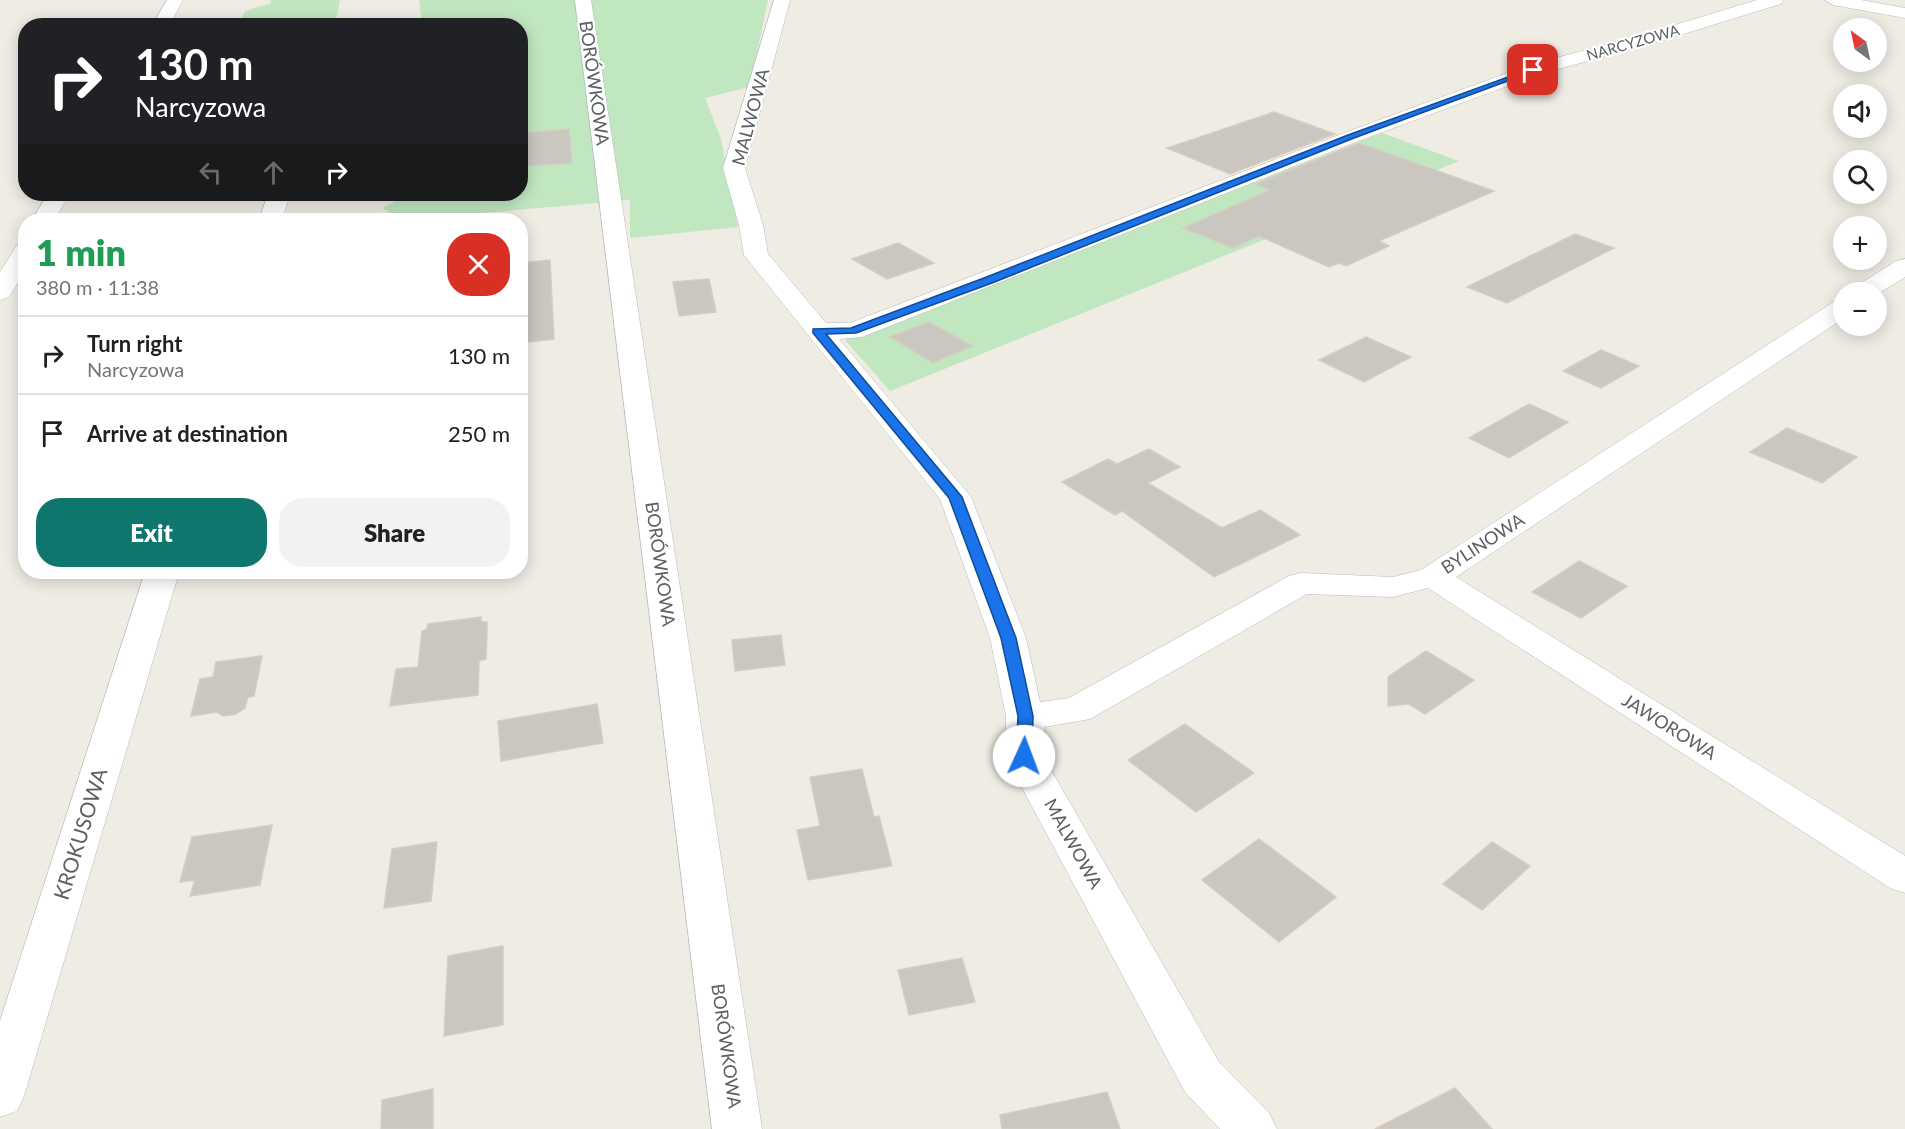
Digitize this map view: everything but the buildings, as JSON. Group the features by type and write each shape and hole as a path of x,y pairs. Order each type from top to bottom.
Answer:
{"street":[{"path":"165,18 175,0"},
{"name":"BORÓWKOWA","path":"583,0 737,1129"},
{"name":"MALWOWA","path":"782,0 734,168 751,225 756,255 955,497 1008,638 1025,716 1024,756 1202,1077 1252,1129"},
{"name":"NARCYZOWA","path":"817,331 853,331 1351,137 1533,70 1648,39 1775,0"},
{"path":"1833,0 1905,13"},
{"path":"0,292 18,262"},
{"path":"1880,282 1905,266"},
{"name":"BYLINOWA","path":"1025,716 1077,710 1301,583 1393,587 1433,577 1833,313"},
{"name":"JAWOROWA","path":"1433,577 1887,850 1905,877"},
{"name":"KROKUSOWA","path":"0,1096 160,579"}],"green space":[{"path":"270,0 340,0 336,18 242,18 245,11 271,3"},
{"path":"419,0 768,0 750,87 705,98 721,139 738,227 630,238 630,200 482,213 390,213 382,208 396,201 528,201 528,18 421,18"},
{"path":"1382,133 1459,161 890,391 845,340"}],"route":[{"path":"1024,756 1025,716 1008,638 955,497 817,331 853,331 1351,137 1533,70"}]}
